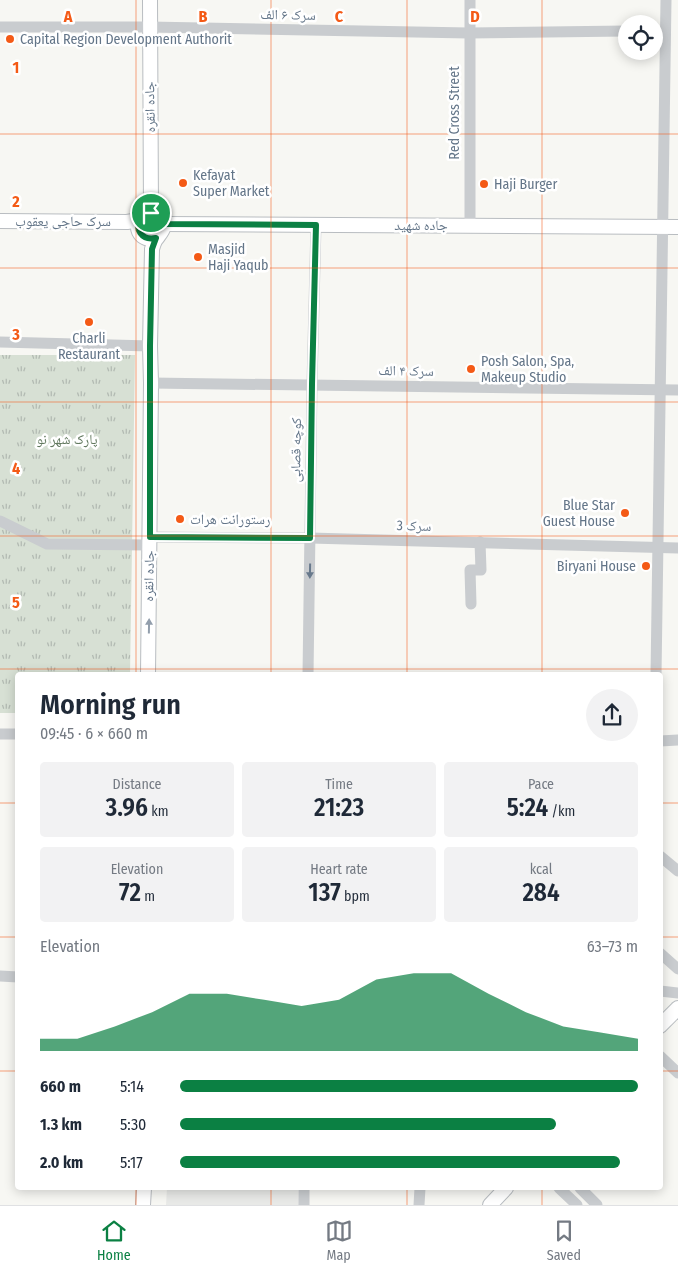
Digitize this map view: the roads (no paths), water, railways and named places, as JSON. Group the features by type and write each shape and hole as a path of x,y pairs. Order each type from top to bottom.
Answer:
{"main road":[{"name":"جاده انقره","path":"139,218 150,0"},
{"path":"159,217 163,224 162,232 156,238 148,239 141,235 138,228 139,218 159,217"},
{"name":"سرک حاجی یعقوب","path":"0,221 139,218"},
{"name":"جاده شهید","path":"163,224 678,227"},
{"name":"جاده انقره","path":"148,672 150,346 152,249 156,238"},
{"path":"663,1023 678,1008"},
{"path":"144,1190 144,1205"},
{"path":"490,1205 504,1190"}],"street":[{"name":"Red Cross Street","path":"470,0 470,226"},
{"path":"656,672 666,0"},
{"name":"سرک ۶ الف","path":"0,27 469,33 618,31"},
{"path":"666,31 678,31"},
{"name":"کوچه قصابی","path":"308,672 316,225"},
{"path":"0,342 150,346"},
{"name":"سرک ۴ الف","path":"151,383 678,390"},
{"name":"سرک 3","path":"0,521 47,544 310,538 678,548"},
{"path":"471,604 470,570 481,570 480,542"},
{"path":"0,734 15,734"},
{"path":"663,741 678,740"},
{"path":"663,858 678,871"},
{"path":"663,956 678,970"},
{"path":"0,976 15,977"},
{"path":"663,991 678,993"},
{"path":"663,1059 678,1072"},
{"path":"304,1190 304,1205"},
{"path":"420,1190 420,1205"},
{"path":"561,1190 577,1205"},
{"path":"582,1190 597,1205"}],"place":[{"name":"Capital Region Development Authorit","path":"10,39"},
{"name":"Kefayat Super Market","path":"183,183"},
{"name":"Haji Burger","path":"484,184"},
{"name":"Masjid Haji Yaqub","path":"198,257"},
{"name":"Charli Restaurant","path":"89,322"},
{"name":"Posh Salon, Spa, Makeup Studio","path":"471,369"},
{"name":"Blue Star Guest House","path":"625,513"},
{"name":"رستورانت هرات","path":"180,519"},
{"name":"Biryani House","path":"646,566"}],"park label":[{"name":"پارک شهر نو","path":"67,439"}]}
